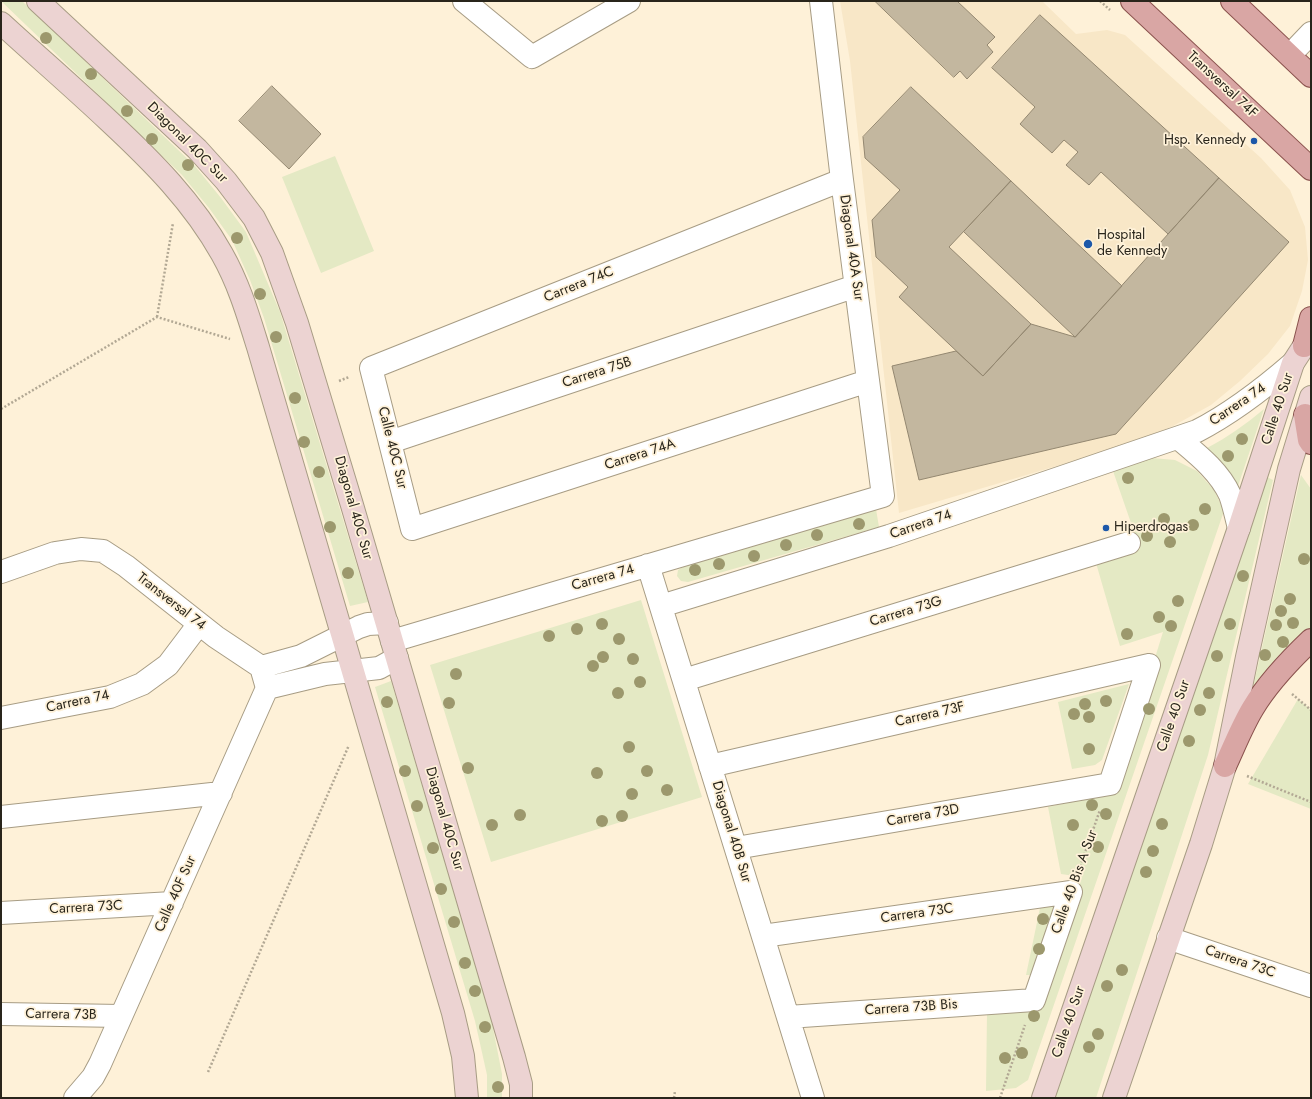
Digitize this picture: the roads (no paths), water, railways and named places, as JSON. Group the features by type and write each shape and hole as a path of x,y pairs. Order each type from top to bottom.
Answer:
{"main road":[{"name":"Transversal 74F","path":"1132,1 1311,169"},
{"path":"1232,1 1311,76"},
{"path":"1303,349 1311,318"},
{"path":"1308,406 1309,440 1311,443"},
{"path":"1225,766 1254,707 1273,681 1311,640"}],"street":[{"name":"Diagonal 40C Sur","path":"38,1 197,149 226,181 254,218 272,253 297,323 352,505 514,1057 521,1084 521,1098"},
{"path":"464,1 532,57 629,1"},
{"name":"Diagonal 40A Sur","path":"821,1 842,180 883,496"},
{"path":"1,23 143,153 179,191 199,217 232,273 245,305 258,347 453,1013 463,1056 467,1098"},
{"path":"1290,55 1311,33"},
{"name":"Carrera 74C","path":"371,368 842,180"},
{"name":"Carrera 75B","path":"390,442 856,286"},
{"name":"Carrera 74","path":"661,606 888,536 1197,431 1227,415 1262,389 1303,349"},
{"name":"Calle 40 Sur","path":"1043,1098 1238,528 1303,349"},
{"name":"Calle 40C Sur","path":"371,368 412,529"},
{"name":"Carrera 74A","path":"412,529 868,381"},
{"name":"Calle 40 Sur","path":"1114,1098 1201,844 1225,766 1247,657 1289,469 1308,406"},
{"path":"1178,438 1200,456 1226,488 1234,508 1238,528"},
{"name":"Carrera 74","path":"267,688 318,675 379,668 392,641 883,496"},
{"name":"Carrera 73G","path":"684,680 1129,543"},
{"name":"Transversal 74","path":"1,572 55,553 81,549 103,551 126,566 216,637 261,667"},
{"name":"Diagonal 40B Sur","path":"648,565 813,1098"},
{"name":"Carrera 74","path":"1,718 110,697 142,684 168,665 199,624"},
{"name":"Carrera 74","path":"261,667 301,656 342,635 368,624 392,641"},
{"name":"Carrera 73F","path":"710,766 1149,665 1110,784"},
{"path":"261,667 267,688"},
{"name":"Calle 40F Sur","path":"76,1097 93,1077 267,688"},
{"name":"Carrera 73D","path":"736,848 1110,784"},
{"path":"1,817 221,793"},
{"name":"Carrera 73C","path":"763,936 1071,892"},
{"name":"Calle 40 Bis A Sur","path":"1034,1000 1071,892"},
{"name":"Carrera 73C","path":"1,913 172,903"},
{"name":"Carrera 73C","path":"1168,938 1311,986"},
{"name":"Carrera 73B Bis","path":"788,1017 1034,1000"},
{"name":"Carrera 73B","path":"1,1014 121,1016"}],"place":[{"name":"Hsp. Kennedy","path":"1254,141"},
{"name":"Hospital de Kennedy","path":"1088,244"},
{"name":"Hiperdrogas","path":"1106,528"}]}
